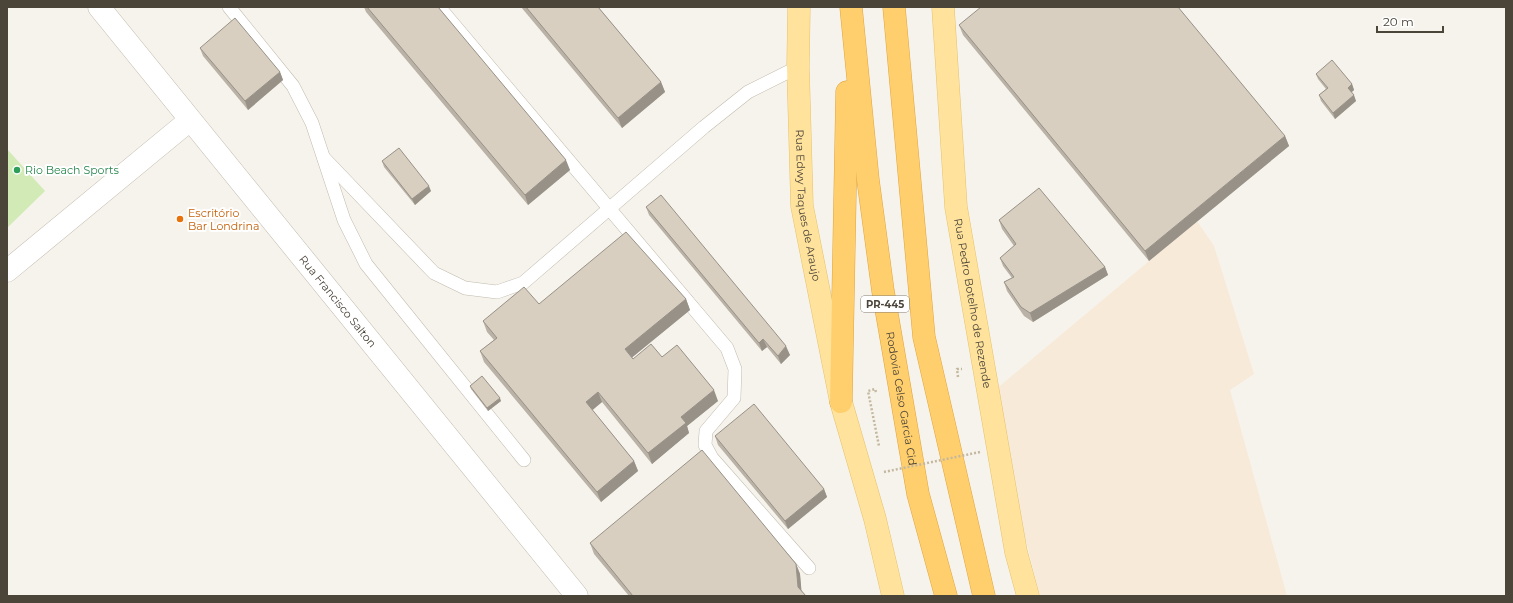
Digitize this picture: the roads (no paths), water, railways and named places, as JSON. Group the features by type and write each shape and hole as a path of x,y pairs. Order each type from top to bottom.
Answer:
{"highway":[{"path":"841,402 850,7"},
{"name":"Rodovia Celso Garcia Cid","path":"850,7 868,180 883,291 918,494 946,596"},
{"name":"PR-445","path":"894,7 924,337 984,596"},
{"path":"898,59 906,7"}],"main road":[{"name":"Rua Edwy Taques de Araujo","path":"799,7 798,68 802,206 841,402 875,518 893,596"},
{"name":"Rua Pedro Botelho de Rezende","path":"943,7 956,207 1016,552 1028,596"}],"street":[{"name":"Rua Francisco Salton","path":"99,7 577,596"},
{"path":"7,272 190,120"}],"lane":[{"path":"229,7 293,86 312,123 344,220 366,264 524,460"},
{"path":"439,7 727,348 735,369 734,398 706,431 705,445 712,458 809,568"},
{"path":"324,158 434,273 465,288 497,292 523,283 704,127 748,92 798,68"}],"place":[{"name":"Rio Beach Sports","path":"17,170"},
{"name":"Escritório Bar Londrina","path":"180,219"}]}
